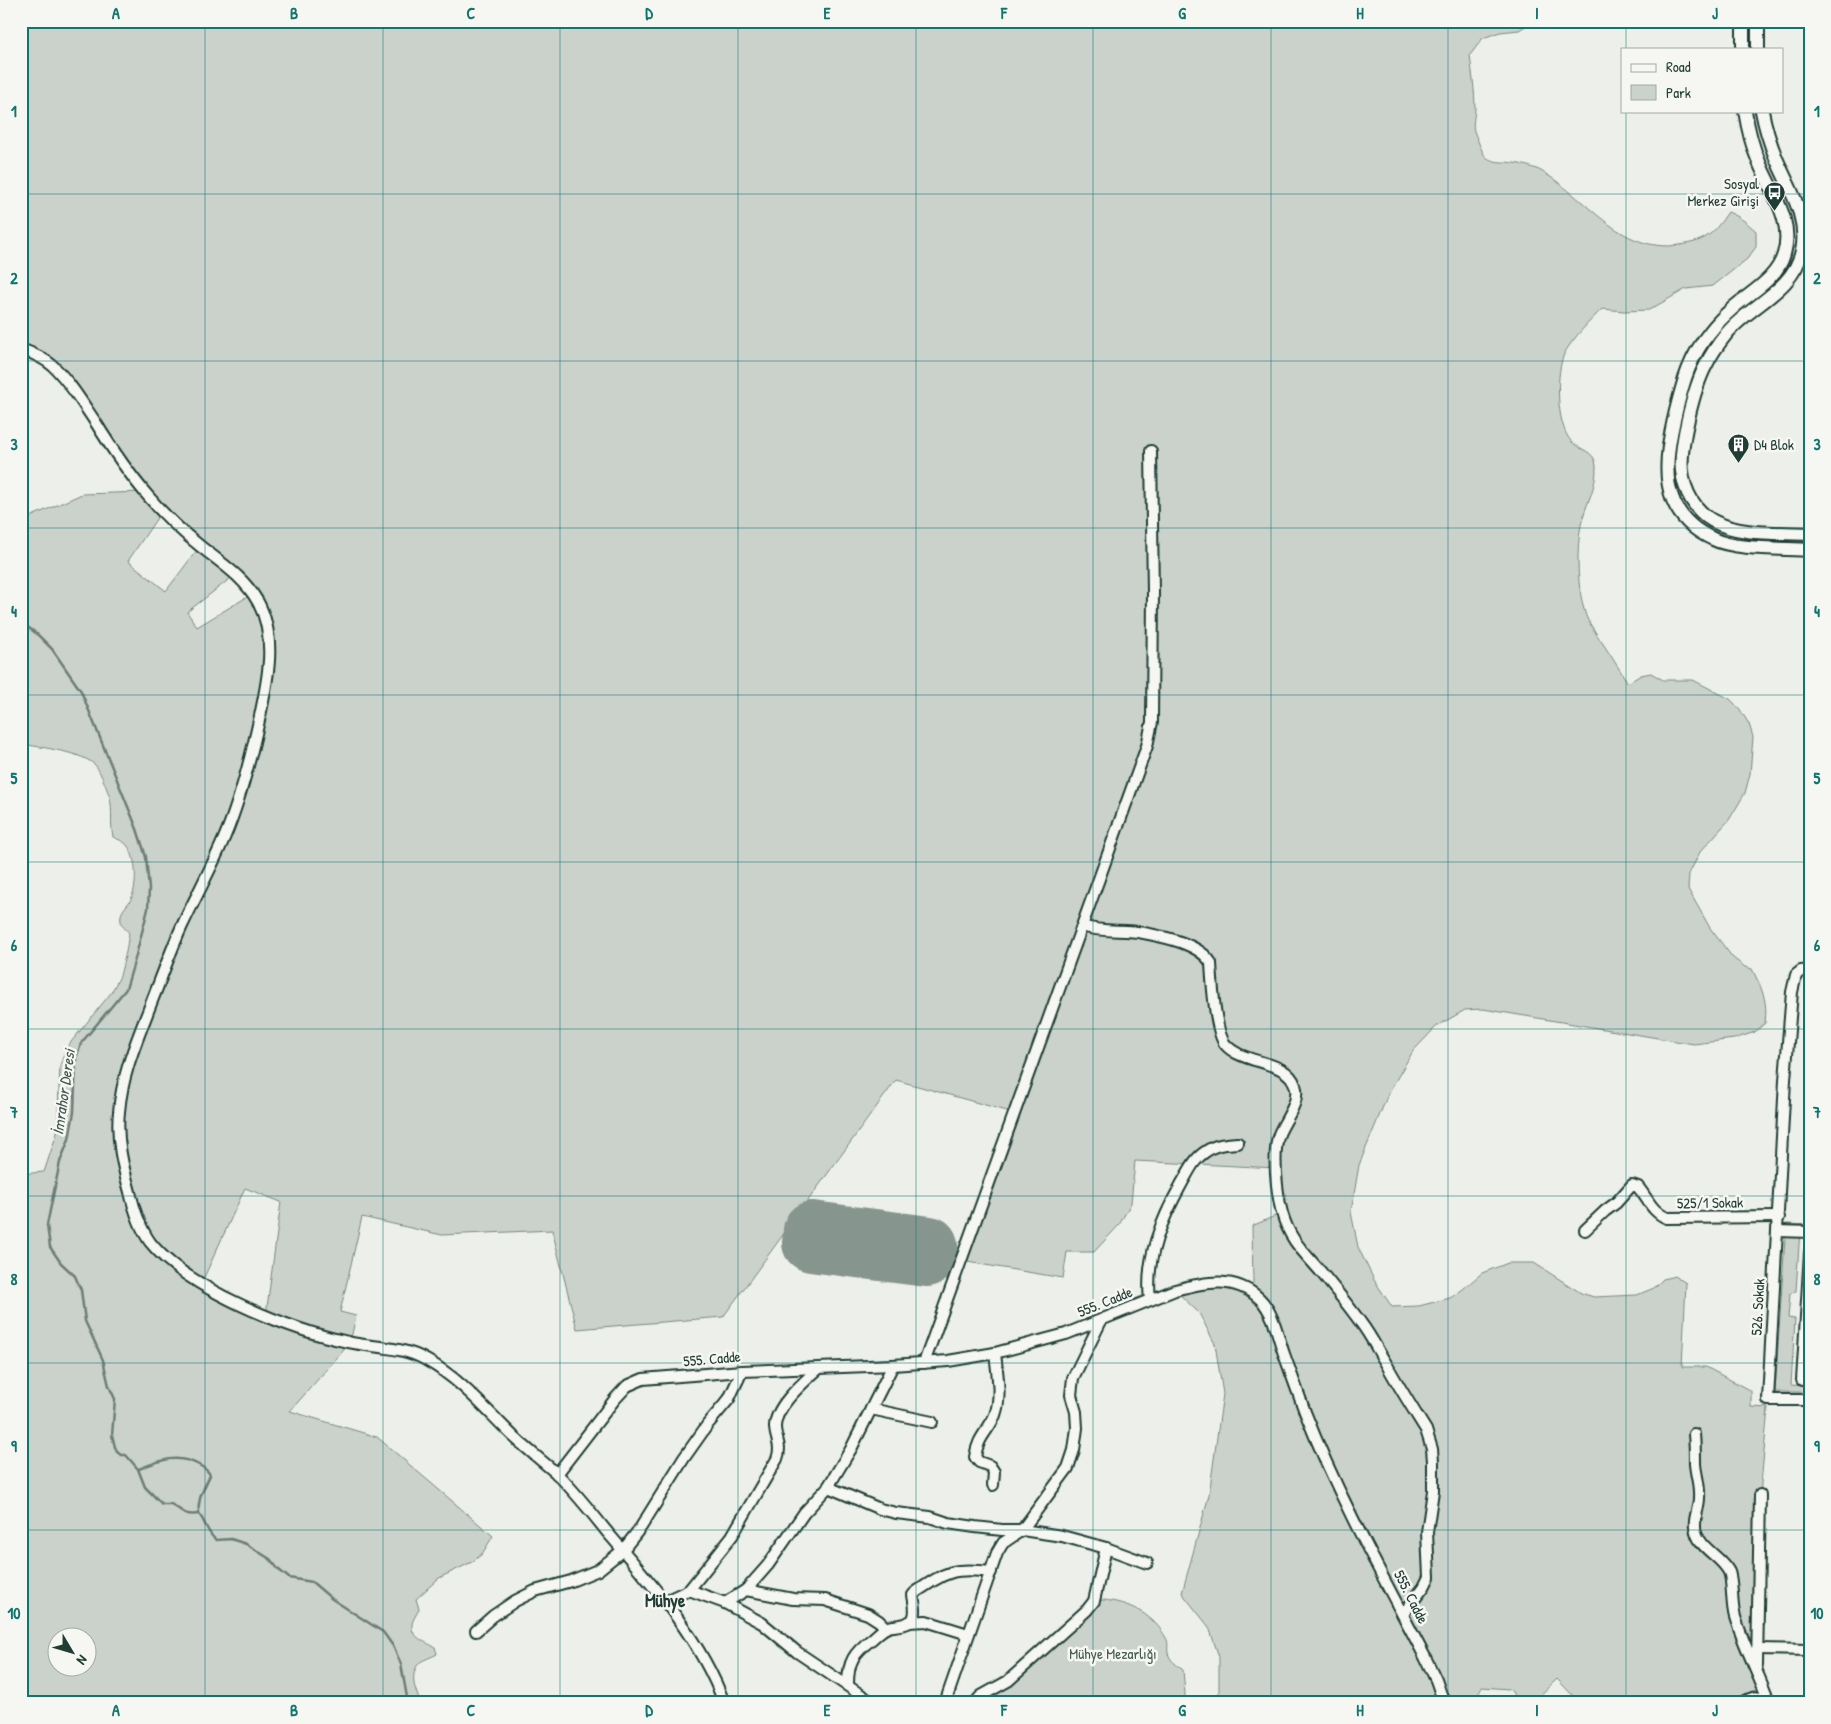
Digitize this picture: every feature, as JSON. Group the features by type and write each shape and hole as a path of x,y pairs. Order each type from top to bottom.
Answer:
{"main road":[{"path":"1743,21 1743,48"},
{"path":"1758,21 1758,48"},
{"path":"1746,112 1755,154 1778,204 1787,229 1784,256 1768,280 1733,308 1719,322 1701,344 1692,359 1686,372 1671,431 1667,472 1670,491 1681,513 1690,524 1707,536 1733,545 1810,550"},
{"path":"1762,112 1769,140 1794,196 1803,226 1803,241 1798,264 1789,278 1775,293 1736,323 1705,366 1685,437 1682,467 1683,480 1690,497 1700,510 1714,522 1734,529 1810,534"},
{"path":"1778,204 1794,196"}],"street":[{"path":"21,349 43,359 59,373 74,391 117,457 144,492 171,522 232,570 246,584 259,603 265,619 269,645 266,694 254,746 235,809 218,851 179,932 131,1055 123,1084 118,1115 119,1142 131,1199 148,1239 172,1263 201,1284 239,1303 308,1332 350,1343 407,1352 434,1364 457,1381 523,1446 557,1474 623,1550 665,1601 696,1648 718,1687 724,1703"},
{"path":"924,1363 1148,746 1152,722 1151,451"},
{"path":"1082,926 1103,930 1143,933 1200,950 1211,962 1218,1028 1224,1043 1233,1052 1250,1060 1277,1068 1289,1075 1295,1084 1294,1104 1279,1135 1277,1148 1278,1185 1282,1213 1290,1235 1300,1250 1338,1292 1363,1325 1426,1430 1432,1449 1434,1461 1433,1490 1427,1532 1429,1577 1424,1587 1403,1614"},
{"name":"526. Sokak","path":"1810,970 1799,972 1794,979 1792,992 1785,1080 1768,1400 1810,1400"},
{"path":"1150,1300 1149,1279 1151,1260 1160,1228 1172,1199 1190,1167 1204,1152 1221,1144 1238,1143"},
{"name":"525/1 Sokak","path":"1585,1230 1605,1210 1616,1203 1632,1185 1638,1187 1658,1214 1667,1218 1779,1217"},
{"path":"1778,1231 1810,1232"},
{"path":"1802,1380 1807,1342 1810,1252"},
{"name":"555. Cadde","path":"557,1474 615,1399 627,1386 644,1379 742,1371 924,1363 995,1353 1066,1334 1175,1290 1209,1282 1234,1283 1248,1289 1262,1300 1272,1318 1305,1411 1328,1466 1436,1680 1444,1703"},
{"path":"945,1703 968,1634 1003,1543 1022,1530 1068,1468 1074,1450 1077,1428 1076,1412 1071,1395 1073,1378 1101,1321"},
{"path":"993,1485 994,1472 990,1466 979,1462 975,1457 976,1446 994,1417 999,1402 995,1353"},
{"path":"725,1603 746,1590 768,1565 804,1513 828,1487 893,1365"},
{"path":"665,1601 689,1590 732,1536 777,1459 779,1441 775,1427 779,1414 796,1390 818,1369"},
{"path":"476,1631 493,1616 515,1601 535,1591 571,1581 598,1570 623,1550 641,1527 689,1451 729,1399 742,1371"},
{"path":"871,1409 932,1422"},
{"path":"1694,1434 1695,1466 1699,1480 1695,1530 1704,1547 1725,1566 1730,1574 1734,1616 1757,1669 1769,1703"},
{"path":"828,1487 880,1509 896,1513 930,1517 948,1523 975,1527 1022,1530 1062,1536 1106,1548 1147,1563"},
{"path":"1757,1669 1760,1495"},
{"path":"975,1703 981,1696 1008,1682 1087,1610 1094,1601 1106,1548"},
{"path":"909,1622 915,1612 913,1595 925,1586 956,1570 968,1569 991,1572"},
{"path":"689,1590 725,1603 762,1623 797,1652 848,1684 873,1703"},
{"path":"746,1590 793,1599 825,1600 868,1614 886,1628"},
{"path":"848,1684 848,1670 851,1659 860,1648 886,1628 909,1622 926,1621 968,1634"},
{"path":"1757,1649 1810,1650"},
{"path":"1742,1703 1752,1697 1760,1696 1769,1703"}],"green space":[{"path":"21,21 763,21 768,24 773,21 1534,21 1519,30 1500,32 1483,38 1470,55 1475,102 1473,128 1479,144 1488,159 1520,164 1539,170 1573,194 1604,221 1639,241 1658,245 1680,245 1697,241 1713,231 1728,212 1756,231 1756,247 1747,259 1713,286 1686,289 1649,310 1624,311 1602,309 1587,324 1565,352 1560,372 1559,398 1562,423 1566,433 1571,441 1593,457 1596,466 1595,482 1581,525 1578,546 1579,583 1588,621 1628,683 1641,675 1651,673 1663,680 1693,680 1730,699 1739,708 1749,724 1753,737 1750,774 1745,793 1729,820 1700,852 1689,874 1688,889 1710,928 1733,958 1745,967 1752,969 1763,995 1766,1008 1765,1023 1755,1032 1734,1039 1694,1044 1483,1009 1465,1010 1437,1026 1413,1051 1389,1092 1359,1165 1351,1212 1358,1247 1374,1280 1392,1307 1419,1306 1450,1298 1482,1273 1508,1263 1534,1263 1581,1293 1594,1297 1637,1295 1654,1288 1663,1279 1675,1276 1686,1283 1682,1367 1706,1367 1751,1391 1751,1407 1768,1408 1760,1495 1757,1669 1769,1703 1580,1703 1557,1679 1532,1703 1514,1703 1513,1693 1509,1689 1482,1687 1474,1703 1219,1703 1219,1657 1209,1627 1182,1593 1209,1495 1223,1394 1215,1344 1199,1313 1175,1290 1193,1285 1248,1289 1253,1283 1252,1226 1282,1213 1277,1168 1135,1161 1131,1203 1119,1225 1094,1252 1067,1252 1063,1278 961,1261 1014,1113 896,1080 723,1317 577,1329 552,1230 442,1235 362,1217 340,1312 356,1316 350,1343 290,1411 377,1437 493,1536 482,1554 472,1562 439,1578 416,1599 419,1609 413,1621 412,1629 416,1636 435,1647 437,1654 419,1663 414,1673 415,1688 421,1703 21,1703 21,1174 44,1172 57,1133 60,1065 67,1047 111,993 120,976 129,933 122,924 121,915 133,895 135,880 133,857 130,850 122,841 113,837 110,798 96,766 82,757 72,754 21,744 21,521 82,494 144,492 54,367 21,349","holes":["161,512 200,546 166,591 128,561","236,574 252,594 197,627 187,612","245,1188 281,1202 266,1315 201,1284"]},
{"path":"1786,1224 1810,1225 1810,1229 1800,1229 1796,1291 1790,1294 1788,1318 1795,1319 1791,1385 1807,1386 1807,1392 1775,1392"},
{"name":"Mühye Mezarlığı","path":"1103,1600 1122,1603 1139,1611 1161,1630 1168,1643 1170,1658 1183,1670 1184,1703 975,1703 999,1688 1094,1601"}],"waterway":[{"name":"İmrahor Deresi","path":"21,622 52,649 81,691 137,829 146,857 149,889 148,909 135,959 126,989 82,1042 76,1057 74,1112 69,1139 60,1162 47,1225 50,1247 61,1263 75,1276 81,1290 85,1321 103,1360 109,1386 115,1399 112,1435 115,1447 117,1452 121,1455 126,1455 138,1469 145,1487 162,1504 171,1504 186,1514 199,1514 216,1540 231,1539 246,1544 270,1559 289,1578 312,1582 332,1599 383,1632 393,1646 401,1664 408,1703"},
{"name":"İmrahor Deresi","path":"139,1469 169,1459 184,1459 206,1469 210,1475 200,1498 199,1514"}],"runway":[{"path":"812,1230 929,1245 927,1258 811,1243 812,1230"}],"place":[{"name":"Sosyal Merkez Girişi","path":"1775,212"},
{"name":"D4 Blok","path":"1738,464"}],"district":[{"name":"Mühye","path":"665,1601"}]}
